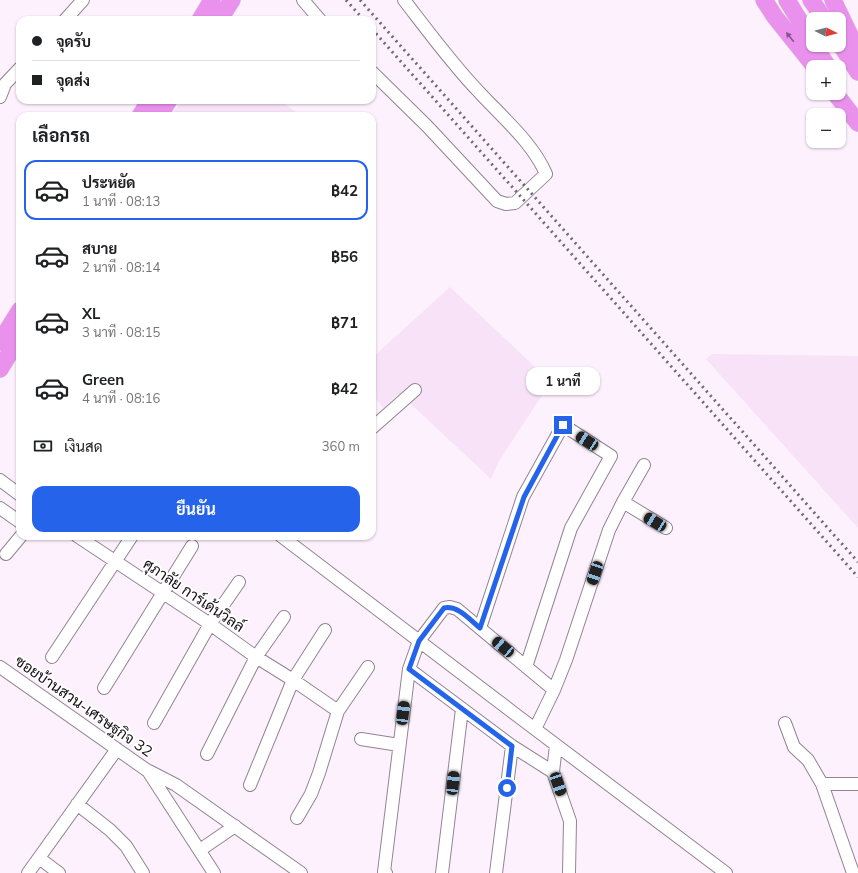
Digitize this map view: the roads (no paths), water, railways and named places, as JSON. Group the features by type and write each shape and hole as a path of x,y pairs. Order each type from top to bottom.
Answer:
{"highway":[{"path":"202,16 212,0"},
{"path":"222,16 232,0"},
{"path":"764,0 775,17 809,60"},
{"path":"787,0 806,31"},
{"path":"812,0 820,12"},
{"path":"833,0 858,52"},
{"path":"845,52 858,72"},
{"path":"846,97 858,117"},
{"path":"840,100 858,123"},
{"path":"0,342 16,316"},
{"path":"0,369 16,343"}],"street":[{"path":"68,16 83,0"},
{"path":"303,0 317,16"},
{"path":"376,76 427,126 497,201 506,204 515,203 546,174 543,167 525,142 462,74 404,0"},
{"path":"0,97 5,84 16,72"},
{"path":"376,424 415,390"},
{"path":"480,628 524,497 563,425 611,456 571,528 526,667"},
{"path":"535,729 554,690 566,660 609,530 644,465"},
{"path":"0,480 16,490"},
{"path":"623,502 666,528"},
{"path":"0,508 16,519"},
{"path":"6,554 18,540"},
{"name":"ศุภาลัย การ์เด้นวิลล์","path":"83,540 338,711"},
{"path":"52,657 129,540"},
{"path":"286,540 726,873"},
{"path":"104,688 192,546"},
{"path":"154,723 210,624 238,582"},
{"path":"386,873 384,872 409,669 419,641 444,608 450,607 457,609 554,690"},
{"path":"206,754 256,657 284,617"},
{"path":"250,785 293,680 325,630"},
{"name":"ซอยบ้านสวน-เศรษฐกิจ 32","path":"0,667 148,771 214,873"},
{"path":"297,818 314,787 338,711 368,667"},
{"path":"409,669 512,746 553,772"},
{"path":"442,873 462,709"},
{"path":"785,723 794,747 808,760 822,784 853,873"},
{"path":"361,739 400,745"},
{"path":"556,745 553,772 570,821 569,873"},
{"path":"496,873 512,746"},
{"path":"28,873 117,749"},
{"path":"148,771 176,785 301,873"},
{"path":"822,784 858,784"},
{"path":"77,804 110,830 126,846 143,873"},
{"path":"200,850 235,826"},
{"path":"39,858 59,873"}],"railway":[{"path":"346,0 360,16"},
{"path":"360,0 374,16"},
{"path":"376,18 858,562"},
{"path":"376,34 858,577"}]}
